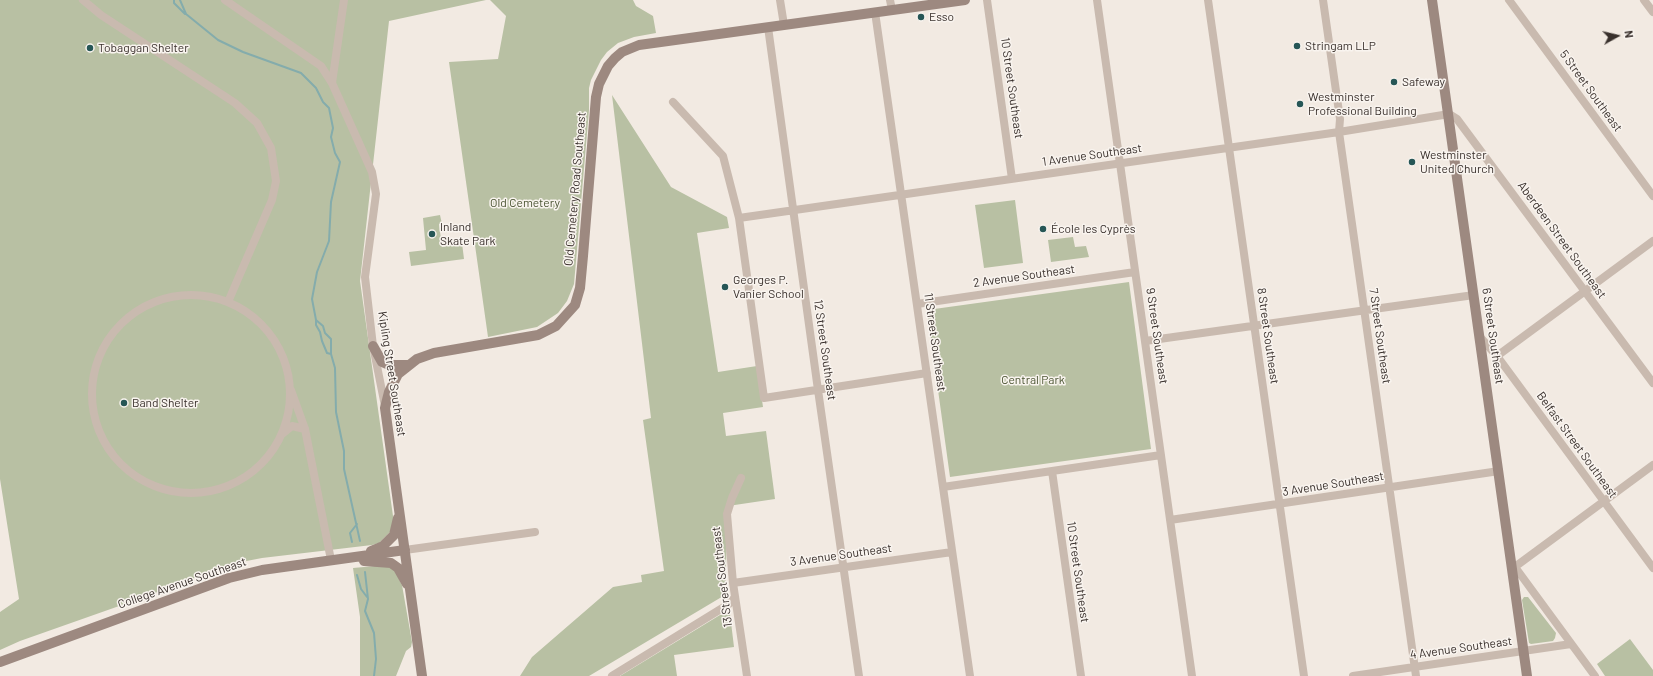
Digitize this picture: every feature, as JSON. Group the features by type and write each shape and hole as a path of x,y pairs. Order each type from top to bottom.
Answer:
{"street":[{"path":"83,0 101,15 235,103 257,123 271,148 276,181 272,200 228,302"},
{"path":"225,0 321,66 335,62"},
{"path":"332,83 344,0"},
{"path":"780,0 784,25"},
{"name":"Old Cemetery Road Southeast","path":"408,365 417,359 434,353 521,339 548,331 556,326 576,305 580,282 596,97 599,84 608,66 615,58 634,46 876,12 891,5 965,0"},
{"name":"10 Street Southeast","path":"987,0 1012,179"},
{"name":"9 Street Southeast","path":"1097,0 1192,676"},
{"name":"8 Street Southeast","path":"1208,0 1304,676"},
{"name":"7 Street Southeast","path":"1323,0 1340,119 1339,132 1416,676"},
{"name":"6 Street Southeast","path":"1432,0 1528,676"},
{"name":"5 Street Southeast","path":"1509,0 1653,196"},
{"path":"1644,0 1653,12"},
{"name":"11 Street Southeast","path":"876,12 970,676"},
{"name":"12 Street Southeast","path":"768,27 859,676"},
{"name":"Kipling Street Southeast","path":"321,66 332,83 372,172 375,184 376,194 365,277 373,346 387,419 422,676"},
{"path":"673,102 723,156 739,218 764,398 927,373"},
{"name":"1 Avenue Southeast","path":"739,218 1339,132 1449,114"},
{"name":"Aberdeen Street Southeast","path":"1449,114 1457,119 1653,384"},
{"path":"1497,356 1653,241"},
{"name":"2 Avenue Southeast","path":"917,304 1135,272"},
{"path":"1145,341 1474,294"},
{"path":"290,386 289,411 280,435 266,460 244,479 217,490 188,494 160,489 134,476 113,456 99,431 92,403 94,374 104,347 121,324 144,307 172,297 200,296 228,302 252,316 271,336 284,359 290,386 305,429 335,560 391,563 402,573 412,599"},
{"name":"Belfast Street Southeast","path":"1480,337 1497,356 1653,568"},
{"path":"373,346 382,362 388,365 408,365"},
{"path":"387,419 385,408 391,385 398,374 408,365"},
{"path":"280,435 292,426 305,429"},
{"path":"943,487 1161,454"},
{"path":"1595,676 1513,568 1653,465"},
{"name":"10 Street Southeast","path":"1052,471 1081,676"},
{"name":"3 Avenue Southeast","path":"1170,520 1499,471"},
{"name":"13 Street Southeast","path":"741,478 727,514 733,583 747,676"},
{"path":"359,556 383,546 391,538 397,527 399,508"},
{"path":"405,550 535,532"},
{"name":"College Avenue Southeast","path":"0,662 229,578 262,570 405,550"},
{"name":"3 Avenue Southeast","path":"733,583 952,552"},
{"path":"612,676 729,604 736,597"},
{"name":"4 Avenue Southeast","path":"1354,676 1571,644"},
{"name":"College Avenue Southeast","path":"0,667 20,655"}],"green space":[{"path":"0,0 486,0 389,21 360,281 393,516 393,524 390,532 379,543 262,558 231,564 139,599 20,641 0,650 0,612 19,599 0,479"},
{"name":"Old Cemetery","path":"490,0 633,0 636,6 653,16 656,33 634,37 618,43 607,52 601,60 591,80 589,88 589,110 574,284 567,301 558,313 537,327 488,337 449,62 498,59 506,16"},
{"path":"612,95 671,187 727,217 729,228 697,233 718,372 757,366 763,407 723,413 726,436 766,431 775,499 728,506 725,595 589,676 520,676 532,657 613,587 642,582 641,575 664,571 643,420 651,418"},
{"path":"1015,200 1023,263 984,268 975,205"},
{"name":"Inland Skate Park","path":"440,215 442,224 439,224 442,247 462,243 464,259 411,266 409,252 426,250 423,218"},
{"path":"1073,237 1075,247 1086,246 1089,257 1051,262 1048,240"},
{"name":"Central Park","path":"1129,282 1151,449 950,477 927,310"},
{"path":"386,565 394,569 402,585 412,642 411,647 406,651 396,676 360,676 360,617 353,568"},
{"path":"1524,597 1528,597 1556,633 1553,641 1529,643 1522,600"},
{"path":"730,614 734,647 674,655 677,676 620,676 720,615"},
{"path":"1630,639 1653,670 1653,676 1605,676 1597,664"}],"waterway":[{"path":"174,0 174,3 185,14"},
{"path":"180,0 186,14 218,40 243,52 301,73 316,88 323,102 329,108 333,128 331,137 335,153 340,162 331,202 329,241 317,272 312,299 316,320 323,326 325,333 331,339 331,354 335,368 336,412 344,451 344,469 360,541"},
{"path":"316,320 316,325 327,353 331,354"},
{"path":"352,542 350,533 357,524"},
{"path":"365,572 368,599 365,611 374,633 376,659 374,676"},
{"path":"357,575 361,589 367,597"}],"place":[{"name":"Esso","path":"921,17"},
{"name":"Stringam LLP","path":"1297,46"},
{"name":"Tobaggan Shelter","path":"90,48"},
{"name":"Safeway","path":"1394,82"},
{"name":"Westminster Professional Building","path":"1300,104"},
{"name":"Westminster United Church","path":"1412,162"},
{"name":"École les Cyprès","path":"1043,229"},
{"name":"Inland Skate Park","path":"432,234"},
{"name":"Georges P. Vanier School","path":"725,287"},
{"name":"Band Shelter","path":"124,403"}]}
